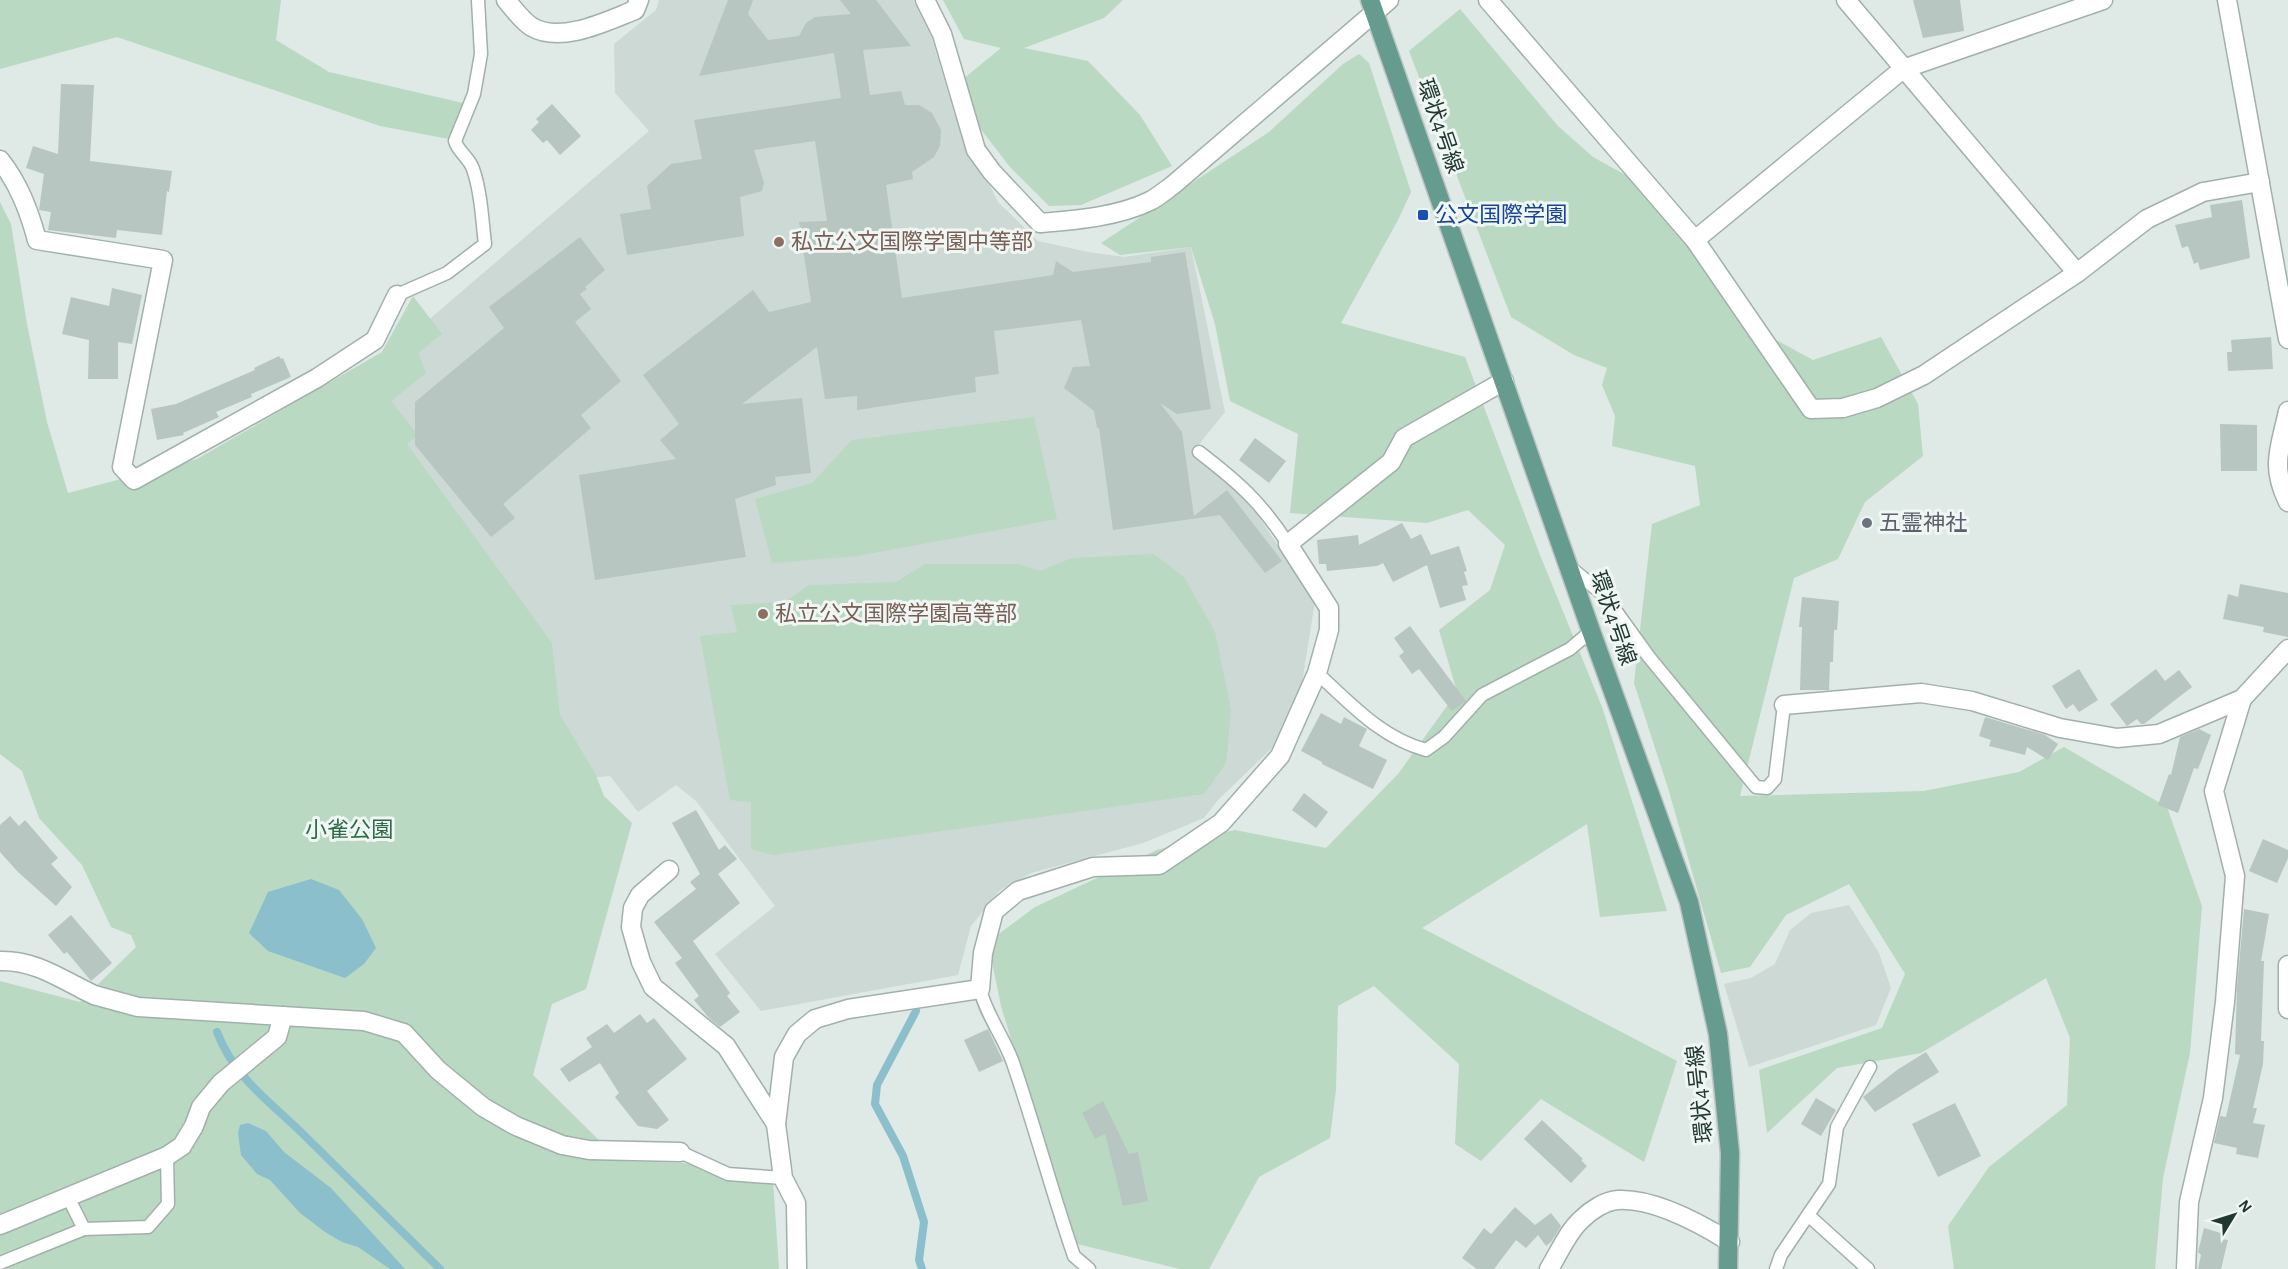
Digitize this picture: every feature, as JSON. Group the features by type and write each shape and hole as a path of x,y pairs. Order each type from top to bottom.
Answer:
{"main road":[{"name":"環状4号線","path":"1373,6 1591,631 1689,902 1718,1034 1730,1153 1728,1269"}],"street":[{"path":"506,0 533,27 554,33 589,28 635,10 639,0"},
{"path":"929,4 942,34 976,150 1040,223 1085,219 1125,210 1150,201 1173,185 1373,6 1389,0"},
{"path":"1488,0 1695,240 1811,408 1843,408 1877,398 1924,375 2077,273 2147,219 2203,192 2260,182"},
{"path":"1846,0 2077,273"},
{"path":"1695,240 1903,69 2103,0"},
{"path":"2227,0 2288,339"},
{"path":"0,160 10,172 26,204 37,240 163,260 122,467 134,480 317,378 375,340 397,295"},
{"path":"797,1269 796,1203 783,1178 776,1124 784,1057 797,1034 816,1019 848,1009 980,988 982,953 994,911 1018,891 1093,867 1159,865 1221,823 1280,756 1317,674 1329,630 1329,608 1288,544 1391,462 1404,438 1504,381"},
{"path":"2288,411 2276,465 2280,486 2288,502"},
{"path":"1784,705 1921,693 1972,701 2060,728 2117,738 2159,734 2242,699 2288,649"},
{"path":"2186,1269 2189,1202 2213,1098 2225,1002 2235,876 2214,791 2242,699"},
{"path":"669,870 640,895 633,908 630,927 641,962 653,987 726,1046 776,1124"},
{"path":"0,961 17,961 38,966 94,995 138,1007 364,1021 404,1033 438,1070 483,1107 516,1126 562,1145 589,1150 680,1152"},
{"path":"2288,965 2288,1009"},
{"path":"0,1226 167,1156 182,1146 194,1126 201,1107 225,1079 276,1037 283,1016"},
{"path":"1549,1269 1580,1220 1598,1206 1617,1200 1650,1204 1705,1227 1730,1242"}],"lane":[{"path":"397,295 447,273 485,244 481,205 473,168 466,156 456,147 455,141 474,94 481,54 478,0"},
{"path":"1199,453 1236,480 1270,515 1288,544"},
{"path":"1570,567 1605,596 1649,657 1756,787 1767,788 1775,779 1784,705"},
{"path":"1317,674 1377,727 1408,745 1425,750 1444,737 1482,695 1570,649 1591,631"},
{"path":"980,988 983,1005 1006,1044 1024,1093 1074,1256 1089,1269"},
{"path":"1776,1269 1781,1255 1830,1184 1837,1127 1870,1067"},
{"path":"680,1152 728,1174 783,1178"},
{"path":"0,1263 84,1229 148,1227 168,1204 167,1156"},
{"path":"68,1197 84,1229"},
{"path":"1808,1215 1868,1269"}],"shaded area":[{"path":"659,0 913,0 931,36 955,117 998,202 1038,241 1124,257 1191,247 1225,412 1192,453 1214,469 1251,505 1315,601 1301,690 1272,748 1218,800 1204,818 1143,843 1031,873 999,891 971,926 958,975 761,1011 715,954 775,906 696,801 676,785 638,812 610,776 555,781 349,388 649,131 615,93 614,44 656,10"},
{"path":"1849,905 1879,953 1891,988 1876,1025 1749,1067 1724,984 1751,978 1775,964 1790,930 1811,913"}],"green space":[{"path":"0,0 281,0 276,40 329,72 463,103 449,139 380,126 117,37 0,69"},
{"path":"943,0 1123,0 1104,18 1024,48 1088,61 1140,115 1172,166 1081,205 1049,206 1010,167 973,119 962,80 1001,48 964,39"},
{"path":"1460,9 1558,126 1593,157 1656,192 1739,320 1813,360 1881,337 1918,404 1923,456 1865,502 1838,559 1794,578 1740,796 1924,791 2019,772 2064,747 2167,807 2202,906 2190,1053 2163,1178 2155,1269 1954,1269 1948,1226 1989,1167 2067,1105 2070,1038 2046,978 1921,1053 1837,1068 1767,1133 1759,1070 1882,1028 1905,974 1849,884 1786,915 1750,967 1721,973 1668,788 1634,683 1652,524 1700,505 1695,466 1612,446 1615,416 1602,385 1607,368 1574,355 1511,317 1409,51"},
{"path":"1359,54 1369,63 1411,192 1341,323 1465,357 1540,555 1602,707 1667,911 1600,917 1587,824 1422,928 1677,1061 1644,1162 1541,1099 1481,1161 1455,1144 1459,1064 1374,986 1338,1006 1336,1089 1330,1138 1259,1177 1209,1269 1180,1269 1073,1243 1001,1006 988,942 1035,907 1157,850 1235,830 1326,848 1398,774 1457,692 1439,630 1490,590 1505,545 1468,510 1427,523 1290,513 1298,434 1230,401 1215,324 1191,247 1120,255 1101,243 1269,132 1343,64"},
{"name":"小雀公園","path":"0,202 11,224 27,324 47,422 68,493 197,459 382,352 413,296 442,334 418,353 426,373 391,401 418,435 407,444 552,643 560,715 595,773 604,796 632,823 586,989 552,1004 533,1075 620,1161 684,1163 773,1181 779,1269 0,1269 0,981 80,1002 136,947 131,935 111,927 82,865 39,818 22,771 0,754"},
{"path":"1034,417 1057,519 857,556 772,563 755,499 812,483 852,440"},
{"path":"1154,554 1184,577 1215,632 1231,710 1226,763 1204,794 773,855 751,849 751,802 730,800 700,636 737,632 731,605 785,602 809,585 896,582 925,564 1018,564 1040,571 1072,558"}],"water":[{"path":"311,879 339,890 362,919 376,948 364,964 345,978 268,951 249,933 268,892"},
{"path":"248,1123 266,1131 284,1152 331,1188 405,1269 390,1269 358,1247 342,1242 325,1232 300,1213 270,1180 257,1174 241,1155 238,1133 240,1125"}],"building":[{"path":"728,0 753,0 748,14 768,40 799,36 806,23 815,17 851,14 840,0 876,0 911,46 863,50 870,95 901,91 905,105 919,105 932,113 941,130 940,146 934,157 912,172 913,179 886,185 902,298 1053,275 1056,261 1073,272 1151,262 1151,257 1185,252 1211,409 1177,414 1160,403 1182,432 1194,516 1227,490 1282,561 1265,573 1220,515 1113,530 1099,428 1097,428 1094,411 1064,388 1073,367 1090,366 1081,320 994,331 999,374 975,377 976,392 857,410 857,396 825,399 817,347 742,404 802,398 811,473 775,477 776,485 735,499 746,557 595,580 579,475 676,459 660,440 679,424 643,375 753,290 769,312 811,302 799,222 827,221 815,141 754,150 764,183 762,191 740,197 744,236 627,255 620,214 651,209 647,186 671,164 702,159 694,120 841,98 834,53 699,76"},
{"path":"1913,0 1960,0 1964,31 1923,38"},
{"path":"61,84 94,85 90,161 172,171 169,192 167,191 162,235 117,230 116,238 48,230 51,212 39,210 44,174 26,168 33,146 58,154"},
{"path":"552,104 581,136 560,155 547,140 543,143 531,130 539,122 536,119"},
{"path":"2242,200 2250,258 2200,270 2198,262 2194,264 2188,246 2182,248 2175,225 2212,217 2210,205"},
{"path":"580,237 605,270 580,294 591,309 575,322 621,381 581,415 591,428 503,504 515,518 491,537 415,445 415,402 504,328 489,307"},
{"path":"112,288 142,295 132,344 118,342 118,379 88,379 89,340 62,334 71,297 109,306"},
{"path":"2271,337 2273,369 2228,371 2227,352 2232,352 2231,340"},
{"path":"279,356 283,358 291,377 216,412 219,417 183,433 184,435 157,440 151,409 176,404 255,370 254,368"},
{"path":"2220,424 2257,425 2257,471 2221,471"},
{"path":"1255,438 1286,461 1269,483 1239,460"},
{"path":"1402,523 1411,539 1421,534 1431,555 1459,546 1467,571 1464,572 1468,585 1462,586 1466,600 1440,608 1427,565 1393,582 1383,563 1377,566 1327,571 1326,564 1319,564 1317,540 1358,535 1359,545"},
{"path":"2240,584 2288,593 2288,637 2263,632 2264,627 2223,619 2228,594 2238,597"},
{"path":"1802,597 1839,601 1837,630 1834,630 1833,662 1830,662 1829,690 1800,690 1802,627 1799,627"},
{"path":"1410,626 1466,701 1452,711 1419,669 1412,674 1399,656 1404,652 1394,638"},
{"path":"2079,669 2098,700 2079,712 2073,704 2066,709 2052,686"},
{"path":"2156,669 2165,681 2179,670 2192,687 2144,724 2137,719 2127,726 2110,704"},
{"path":"1321,713 1341,724 1344,717 1367,729 1359,746 1387,760 1373,789 1301,751"},
{"path":"1985,717 2045,735 2058,744 2048,760 2027,747 2025,755 1989,746 1991,740 1979,736"},
{"path":"2199,729 2211,735 2198,769 2194,768 2178,813 2158,805 2169,774 2171,775 2180,737"},
{"path":"1304,793 1328,812 1316,828 1292,810"},
{"path":"696,810 719,850 725,845 737,859 718,874 740,903 693,941 730,993 727,996 740,1012 720,1027 694,1000 699,996 675,963 682,958 654,922 696,889 690,882 700,874 672,823"},
{"path":"10,816 19,826 25,820 58,858 51,864 72,887 56,906 18,872 0,852 0,825"},
{"path":"2263,839 2288,850 2288,858 2277,883 2249,871"},
{"path":"2244,909 2269,914 2261,961 2264,961 2261,1041 2264,1041 2263,1064 2253,1108 2257,1108 2253,1123 2265,1125 2258,1158 2236,1154 2237,1148 2214,1143 2220,1116 2226,1117 2240,1055 2235,1054 2237,987"},
{"path":"71,915 112,963 91,981 67,952 64,954 48,935"},
{"path":"640,1014 647,1023 654,1018 687,1059 647,1091 669,1120 657,1129 638,1126 615,1097 619,1093 600,1063 569,1082 560,1069 592,1047 586,1038 607,1024 614,1033"},
{"path":"988,1029 1003,1061 979,1072 964,1040"},
{"path":"1926,1052 1939,1072 1875,1112 1863,1097 1897,1070"},
{"path":"1816,1098 1836,1110 1821,1136 1801,1124"},
{"path":"1103,1101 1129,1154 1138,1152 1148,1201 1123,1206 1105,1134 1095,1139 1082,1113"},
{"path":"1955,1103 1981,1156 1938,1177 1912,1124"},
{"path":"1542,1120 1583,1159 1581,1160 1587,1166 1571,1183 1524,1139"},
{"path":"1515,1207 1535,1225 1551,1213 1561,1226 1551,1242 1546,1246 1538,1235 1526,1248 1516,1240 1494,1269 1477,1269 1462,1258 1484,1228 1491,1234"},
{"path":"2204,1228 2224,1234 2222,1239 2228,1240 2221,1269 2198,1269 2201,1255 2198,1252"}],"waterway":[{"path":"916,1011 877,1085 875,1104 903,1156 924,1222 919,1260 922,1269"},
{"path":"217,1032 234,1063 255,1089 440,1269"}],"place":[{"name":"公文国際学園","path":"1423,215"},
{"name":"私立公文国際学園中等部","path":"779,242"},
{"name":"五霊神社","path":"1867,523"},
{"name":"私立公文国際学園高等部","path":"763,614"}]}
